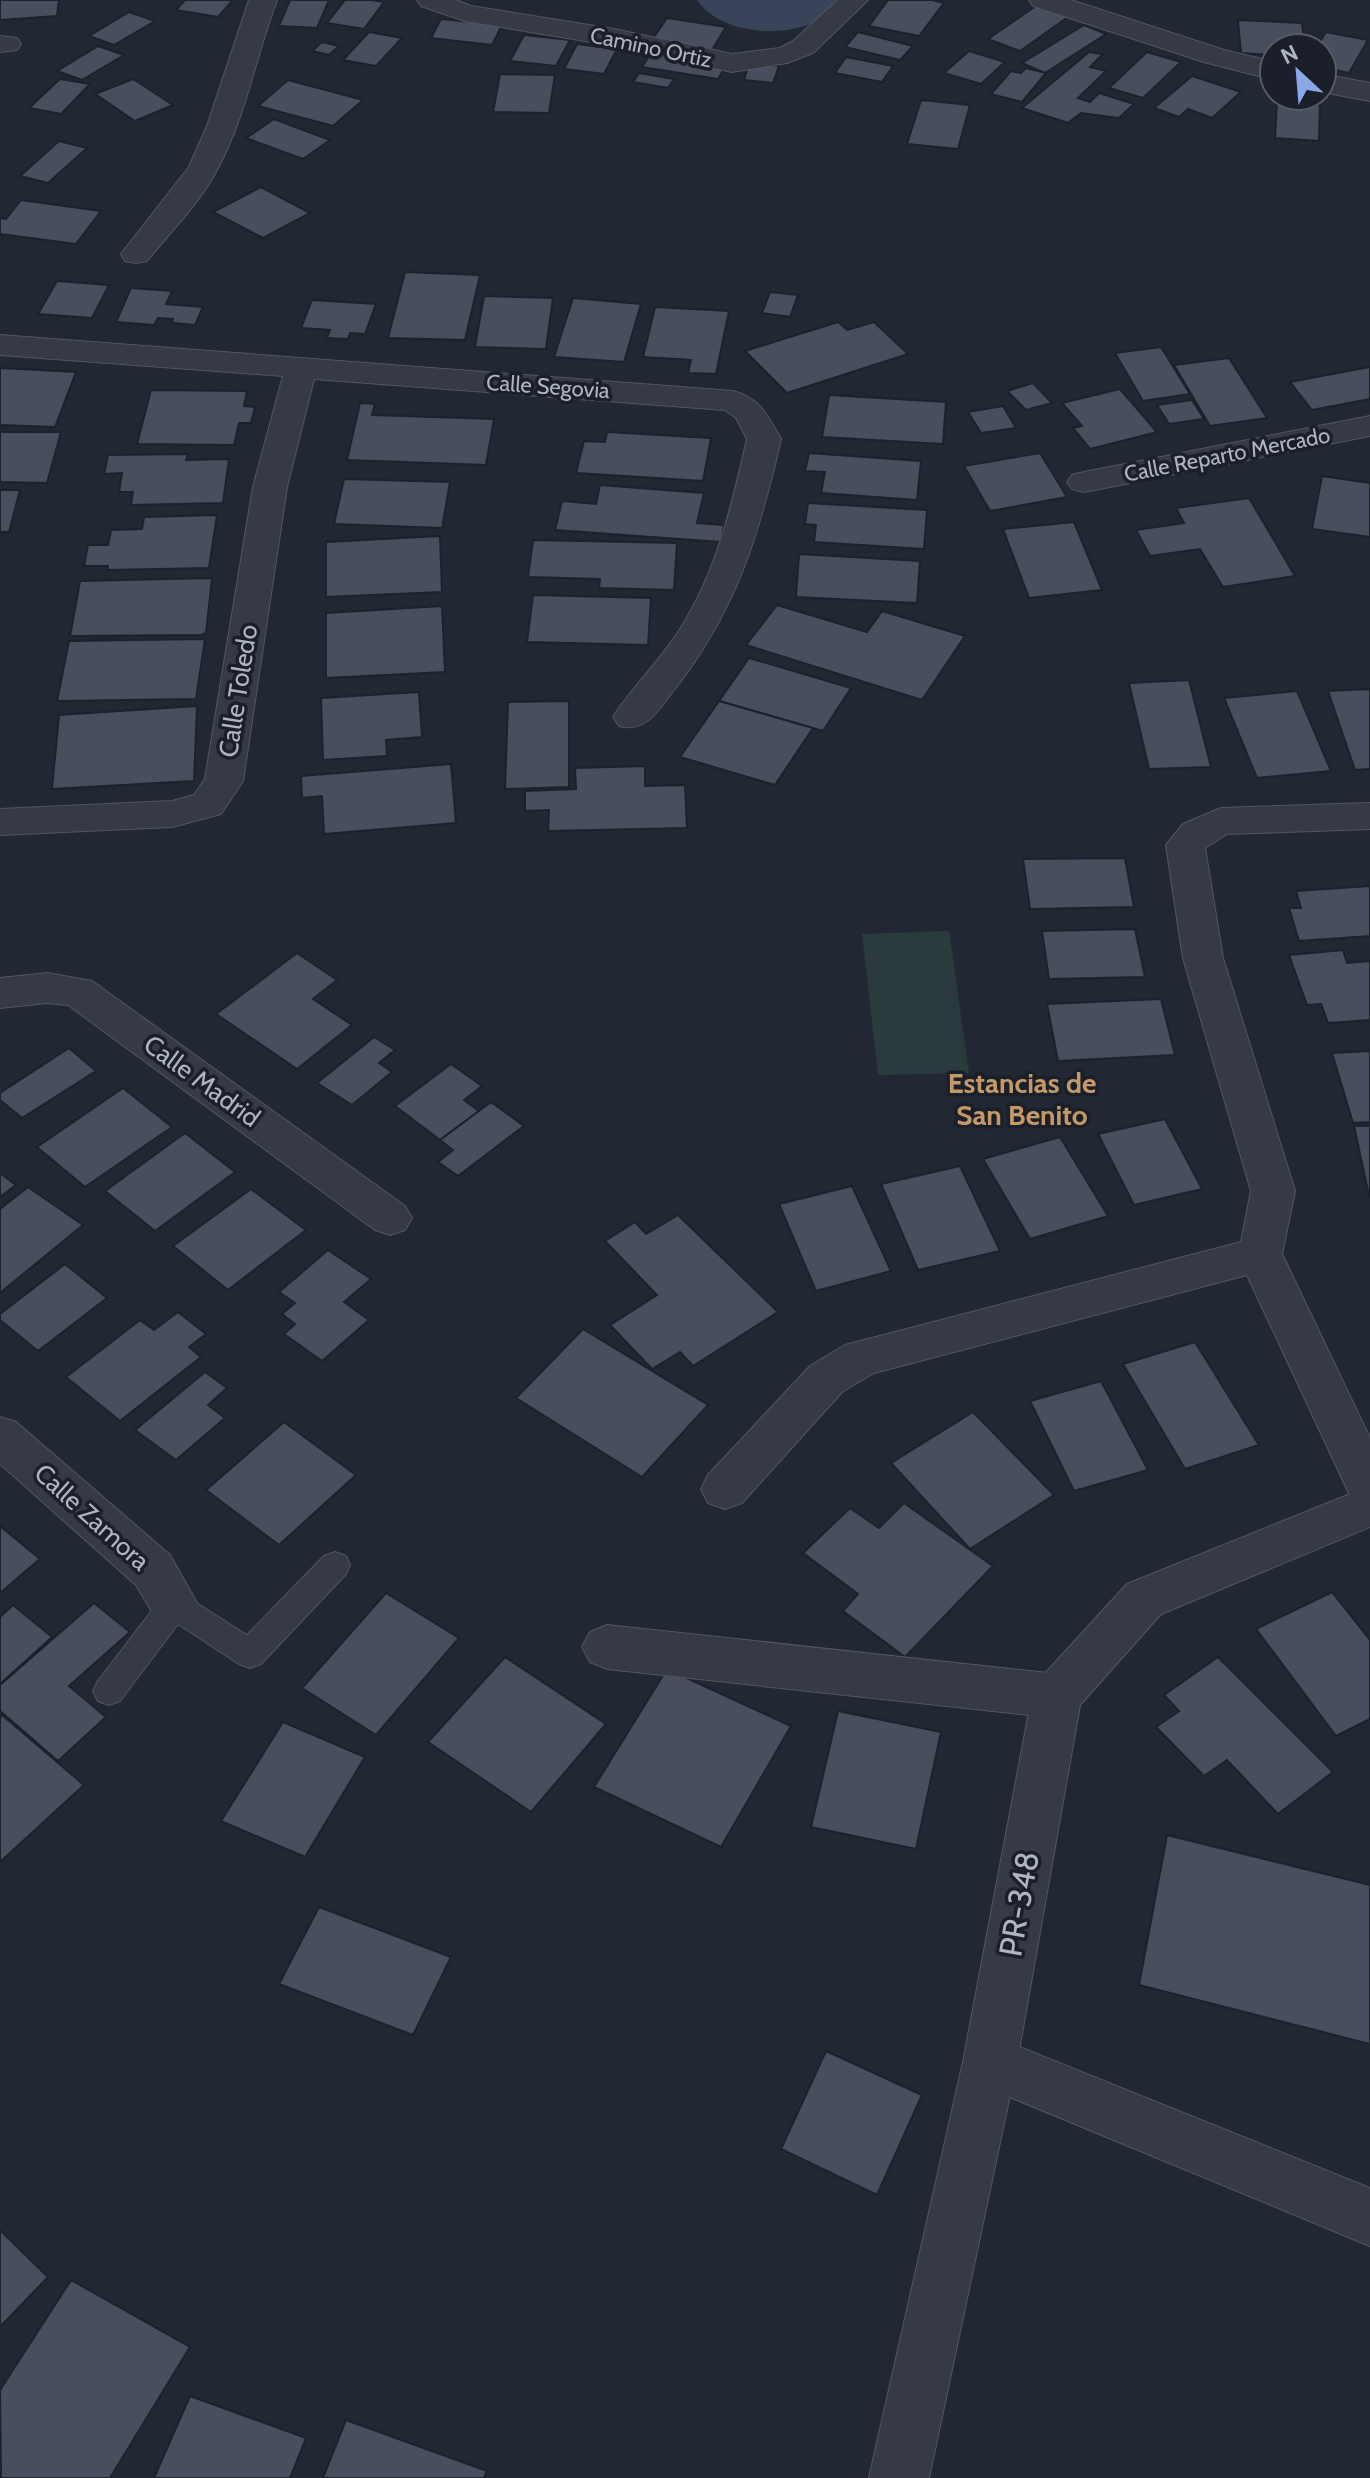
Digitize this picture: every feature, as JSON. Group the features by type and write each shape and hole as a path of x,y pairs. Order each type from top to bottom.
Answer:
{"street":[{"path":"136,254 203,170 227,111 248,35 263,0"},
{"name":"Camino Ortiz","path":"431,0 465,13 614,37 639,45 732,63 787,55 803,47 854,0"},
{"path":"1043,0 1214,56 1258,67"},
{"path":"1338,86 1370,92"},
{"name":"Calle Segovia","path":"0,345 733,401 750,412 764,439 730,562 713,604 675,665 632,717"},
{"name":"Calle Toledo","path":"0,822 172,814 207,805 224,781 270,487 301,368"},
{"name":"Calle Reparto Mercado","path":"1084,482 1370,426"},
{"path":"1370,816 1221,821 1197,833 1185,845 1203,958 1273,1191 1260,1254 1370,1488"},
{"name":"Calle Madrid","path":"0,993 47,988 78,991 390,1218"},
{"path":"725,1489 826,1379 861,1358 1260,1254"},
{"name":"Calle Zamora","path":"0,1436 153,1570 174,1605"},
{"path":"607,1647 1057,1696 1144,1599 1370,1506"},
{"name":"PR-348","path":"899,2478 990,2062 1057,1696"},
{"path":"990,2062 1370,2217"}],"lane":[{"path":"109,1691 174,1605 250,1654 335,1565"}],"shaded area":[{"path":"949,931 969,1073 878,1075 862,934"}],"building":[{"path":"0,0 59,0 57,16 0,20"},
{"path":"185,0 233,0 218,17 176,10"},
{"path":"290,0 329,0 317,28 279,26"},
{"path":"345,0 384,2 364,29 327,23"},
{"path":"888,0 944,3 919,36 869,26"},
{"path":"1036,6 1068,17 1020,51 988,39"},
{"path":"129,12 155,21 114,45 89,36"},
{"path":"667,18 726,27 712,50 652,40"},
{"path":"441,19 502,25 492,45 431,38"},
{"path":"1238,20 1302,23 1303,32 1258,32 1258,54 1241,53"},
{"path":"1084,25 1106,34 1045,73 1022,63"},
{"path":"369,32 402,38 376,66 343,60"},
{"path":"858,32 913,46 900,60 845,47"},
{"path":"1338,34 1368,40 1349,73 1338,71"},
{"path":"524,35 570,40 556,66 510,61"},
{"path":"322,42 339,46 329,55 312,51"},
{"path":"577,44 617,49 604,74 564,69"},
{"path":"98,46 124,55 82,80 57,71"},
{"path":"969,51 1005,62 981,84 944,73"},
{"path":"1089,52 1103,54 1090,67 1106,71 1078,98 1090,102 1099,93 1134,104 1119,118 1081,113 1068,123 1022,108"},
{"path":"1147,52 1181,62 1143,98 1109,88"},
{"path":"650,55 726,66 718,79 642,67"},
{"path":"846,57 893,66 882,82 835,73"},
{"path":"749,63 779,66 773,83 744,80"},
{"path":"1026,68 1046,73 1022,102 991,94 1011,71 1021,73"},
{"path":"639,73 674,79 668,88 633,82"},
{"path":"500,74 555,75 549,113 493,112"},
{"path":"1192,76 1241,92 1212,118 1188,109 1179,117 1154,108"},
{"path":"60,79 90,84 61,114 29,108"},
{"path":"133,79 173,105 135,121 95,94"},
{"path":"288,80 363,100 333,126 258,106"},
{"path":"921,100 970,105 958,149 907,144"},
{"path":"1276,112 1320,112 1319,141 1275,138"},
{"path":"274,119 330,140 303,159 246,138"},
{"path":"59,141 87,148 48,183 20,176"},
{"path":"261,187 310,213 263,238 213,212"},
{"path":"21,200 101,211 76,244 0,234 0,218 6,219"},
{"path":"405,272 480,275 465,340 388,338"},
{"path":"57,281 109,285 92,318 38,314"},
{"path":"131,288 172,291 166,304 203,307 195,325 158,318 154,325 116,322"},
{"path":"770,292 798,295 790,317 762,313"},
{"path":"484,296 553,298 546,349 475,347"},
{"path":"573,298 641,304 624,362 554,357"},
{"path":"312,300 376,304 365,334 350,333 348,339 327,338 330,330 301,328"},
{"path":"655,307 729,311 716,374 688,373 691,360 643,357"},
{"path":"838,322 847,330 874,322 908,354 787,393 745,351"},
{"path":"1161,347 1190,394 1143,401 1115,353"},
{"path":"1229,358 1267,418 1210,426 1174,365"},
{"path":"1370,367 1370,399 1312,410 1290,382"},
{"path":"0,368 76,372 55,427 0,425"},
{"path":"1033,383 1052,403 1026,410 1007,391"},
{"path":"1120,389 1157,432 1090,449 1073,428 1082,426 1062,403"},
{"path":"151,390 247,391 244,406 255,407 251,423 239,423 234,445 137,444"},
{"path":"829,395 946,402 943,444 822,437"},
{"path":"1192,400 1204,419 1169,424 1157,405"},
{"path":"360,403 375,404 372,415 494,419 486,465 347,460"},
{"path":"1003,406 1016,428 981,433 968,412"},
{"path":"0,432 61,432 47,483 0,482"},
{"path":"607,432 711,438 703,481 576,473 584,441 605,442"},
{"path":"809,453 921,461 917,500 821,493 825,472 805,471"},
{"path":"1040,453 1067,497 990,511 964,466"},
{"path":"188,454 186,460 229,459 223,503 131,505 133,492 119,492 122,473 104,474 108,455"},
{"path":"1322,476 1370,483 1370,537 1312,529"},
{"path":"344,479 450,482 442,528 334,524"},
{"path":"600,485 704,493 697,523 724,525 721,542 555,530 562,501 596,504"},
{"path":"0,490 20,490 9,532 0,532"},
{"path":"1249,498 1295,576 1223,587 1200,549 1150,556 1136,530 1184,523 1176,508"},
{"path":"808,503 927,510 924,549 814,542 816,525 805,524"},
{"path":"217,515 209,568 107,570 108,566 84,566 88,545 108,545 111,530 142,529 144,517"},
{"path":"1074,522 1102,590 1029,598 1003,529"},
{"path":"440,536 442,592 326,597 326,542"},
{"path":"533,540 677,543 674,590 599,588 600,579 528,577"},
{"path":"799,554 920,561 917,603 796,597"},
{"path":"212,578 206,633 70,636 80,581"},
{"path":"533,595 651,598 648,645 527,642"},
{"path":"777,605 867,632 882,611 965,636 922,700 746,645"},
{"path":"442,606 445,672 326,678 326,613"},
{"path":"205,639 196,699 57,701 69,641"},
{"path":"749,658 851,688 823,731 719,701"},
{"path":"1189,680 1211,767 1149,769 1129,683"},
{"path":"1370,689 1370,769 1355,770 1328,691"},
{"path":"1297,691 1331,771 1257,778 1224,698"},
{"path":"419,692 422,737 386,740 387,756 323,760 321,698"},
{"path":"569,701 569,787 505,789 508,702"},
{"path":"719,701 813,728 775,785 680,757"},
{"path":"197,706 194,781 52,789 59,715"},
{"path":"451,764 456,823 324,834 322,796 302,798 301,776"},
{"path":"645,766 645,786 685,785 687,828 548,831 549,810 525,811 525,791 576,789 575,768"},
{"path":"1125,858 1134,907 1030,909 1023,859"},
{"path":"1370,886 1370,936 1299,941 1289,908 1301,908 1296,891"},
{"path":"1135,929 1145,977 1049,979 1042,931"},
{"path":"1343,950 1347,963 1370,961 1370,1020 1328,1023 1321,1004 1307,1005 1289,955"},
{"path":"297,953 337,980 313,999 352,1025 297,1069 216,1014"},
{"path":"1161,999 1175,1055 1058,1061 1047,1004"},
{"path":"374,1037 395,1050 379,1063 392,1072 352,1105 317,1083"},
{"path":"69,1048 96,1071 22,1118 0,1100 0,1093"},
{"path":"1370,1051 1370,1122 1353,1123 1332,1053"},
{"path":"451,1064 482,1086 464,1100 479,1111 440,1140 395,1106"},
{"path":"123,1088 172,1127 85,1187 37,1147"},
{"path":"491,1102 524,1126 458,1176 438,1162 453,1150 440,1140"},
{"path":"1165,1119 1202,1189 1134,1205 1098,1134"},
{"path":"1354,1126 1370,1126 1370,1196 1369,1196"},
{"path":"185,1133 235,1172 155,1231 105,1191"},
{"path":"1060,1137 1108,1216 1030,1239 983,1159"},
{"path":"960,1166 1000,1251 918,1270 881,1184"},
{"path":"0,1173 16,1185 0,1197"},
{"path":"852,1186 891,1271 816,1291 779,1204"},
{"path":"28,1187 83,1225 0,1293 0,1209"},
{"path":"251,1189 306,1230 228,1290 173,1246"},
{"path":"678,1215 778,1312 693,1366 680,1352 652,1369 610,1325 657,1295 605,1241 635,1222 646,1234"},
{"path":"328,1250 371,1279 344,1302 369,1320 322,1361 284,1334 295,1324 282,1314 295,1303 279,1292"},
{"path":"65,1264 107,1298 38,1351 0,1320 0,1314"},
{"path":"178,1312 206,1334 189,1347 201,1357 120,1421 66,1377 140,1320 154,1330"},
{"path":"583,1329 708,1405 642,1477 516,1398"},
{"path":"1195,1342 1259,1445 1185,1469 1123,1364"},
{"path":"205,1372 227,1388 208,1405 225,1418 176,1460 135,1430"},
{"path":"1101,1381 1148,1470 1074,1491 1030,1401"},
{"path":"973,1412 1054,1495 970,1549 891,1463"},
{"path":"284,1422 356,1475 279,1545 206,1490"},
{"path":"904,1503 993,1566 905,1657 843,1611 858,1594 803,1553 850,1508 879,1528"},
{"path":"0,1526 40,1559 0,1593"},
{"path":"1332,1592 1370,1640 1370,1719 1336,1736 1256,1629"},
{"path":"386,1593 459,1638 376,1735 302,1688"},
{"path":"94,1603 130,1632 69,1686 106,1717 58,1761 0,1711 0,1685"},
{"path":"13,1605 52,1637 0,1684 0,1617"},
{"path":"505,1657 606,1724 531,1812 428,1742"},
{"path":"1218,1657 1333,1772 1278,1814 1227,1760 1204,1776 1156,1727 1179,1711 1164,1695"},
{"path":"667,1669 791,1726 721,1847 594,1787"},
{"path":"838,1711 941,1732 916,1849 811,1827"},
{"path":"2,1715 84,1785 0,1862 0,1717"},
{"path":"283,1722 365,1757 305,1857 221,1821"},
{"path":"1167,1835 1370,1885 1370,2044 1139,1985"},
{"path":"319,1907 451,1957 413,2035 279,1984"},
{"path":"826,2051 922,2095 877,2195 781,2149"},
{"path":"0,2230 48,2277 0,2327"},
{"path":"71,2280 190,2347 110,2478 1,2478 0,2390"},
{"path":"190,2396 306,2438 290,2478 154,2478"},
{"path":"346,2420 487,2471 484,2478 323,2478"}],"waterway":[{"path":"728,0 770,13 789,11 811,0"}],"district":[{"name":"Estancias de San Benito","path":"1022,1099"}]}
